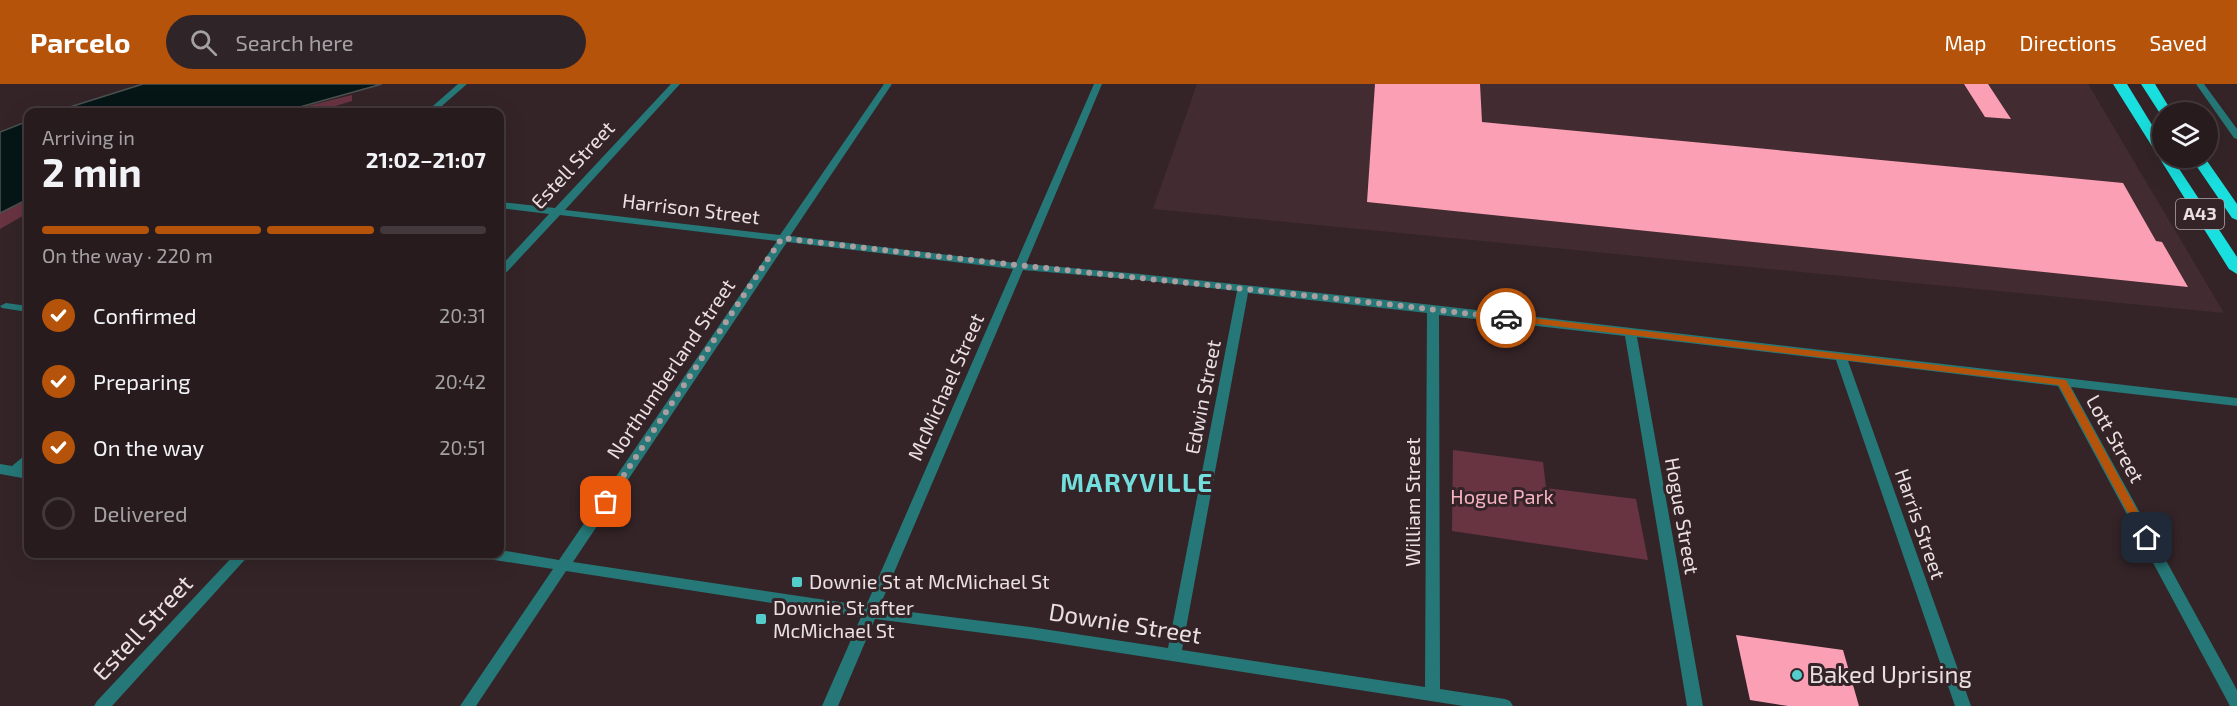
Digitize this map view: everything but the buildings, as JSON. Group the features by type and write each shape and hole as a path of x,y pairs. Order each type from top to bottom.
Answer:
{"highway":[{"name":"A43","path":"2120,84 2152,136"},
{"path":"2148,84 2160,102"},
{"name":"A43","path":"2172,168 2237,269"},
{"name":"A43","path":"2205,168 2237,214"}],"street":[{"path":"435,108 463,84"},
{"name":"Estell Street","path":"504,269 676,84"},
{"name":"Northumberland Street","path":"468,706 888,84"},
{"name":"McMichael Street","path":"830,706 1098,84"},
{"path":"2200,84 2237,136"},
{"name":"Harrison Street","path":"504,206 1021,267 1244,288 2237,402"},
{"name":"Edwin Street","path":"1174,655 1244,288"},
{"path":"6,306 24,308"},
{"name":"William Street","path":"1432,694 1433,309"},
{"name":"Hogue Street","path":"1630,332 1695,706"},
{"name":"Harris Street","path":"1840,356 1963,706"},
{"name":"Lott Street","path":"2062,382 2237,704"},
{"path":"14,472 24,463"},
{"path":"0,469 24,473"},
{"name":"Downie Street","path":"504,557 871,613 1030,633 1504,706"},
{"name":"Estell Street","path":"102,706 239,558"}],"shaded area":[{"path":"143,84 382,84 296,108 67,108"},
{"path":"1197,84 2088,84 2224,313 1153,209"},
{"path":"24,123 24,201 0,213 0,132"}],"green space":[{"path":"352,95 352,101 329,108 299,108"},
{"path":"24,202 24,215 0,229 0,213"},
{"name":"Hogue Park","path":"1453,450 1543,462 1546,488 1636,499 1648,560 1452,531"}],"way so far":[{"path":"606,502 782,238 1021,267 1140,277 1506,318"}],"place":[{"name":"Downie St at McMichael St","path":"797,582"},
{"name":"Downie St after McMichael St","path":"761,619"},
{"name":"Baked Uprising","path":"1797,675"}],"district":[{"name":"MARYVILLE","path":"1137,483"}],"route":[{"path":"1506,318 2062,382 2147,538"}]}
